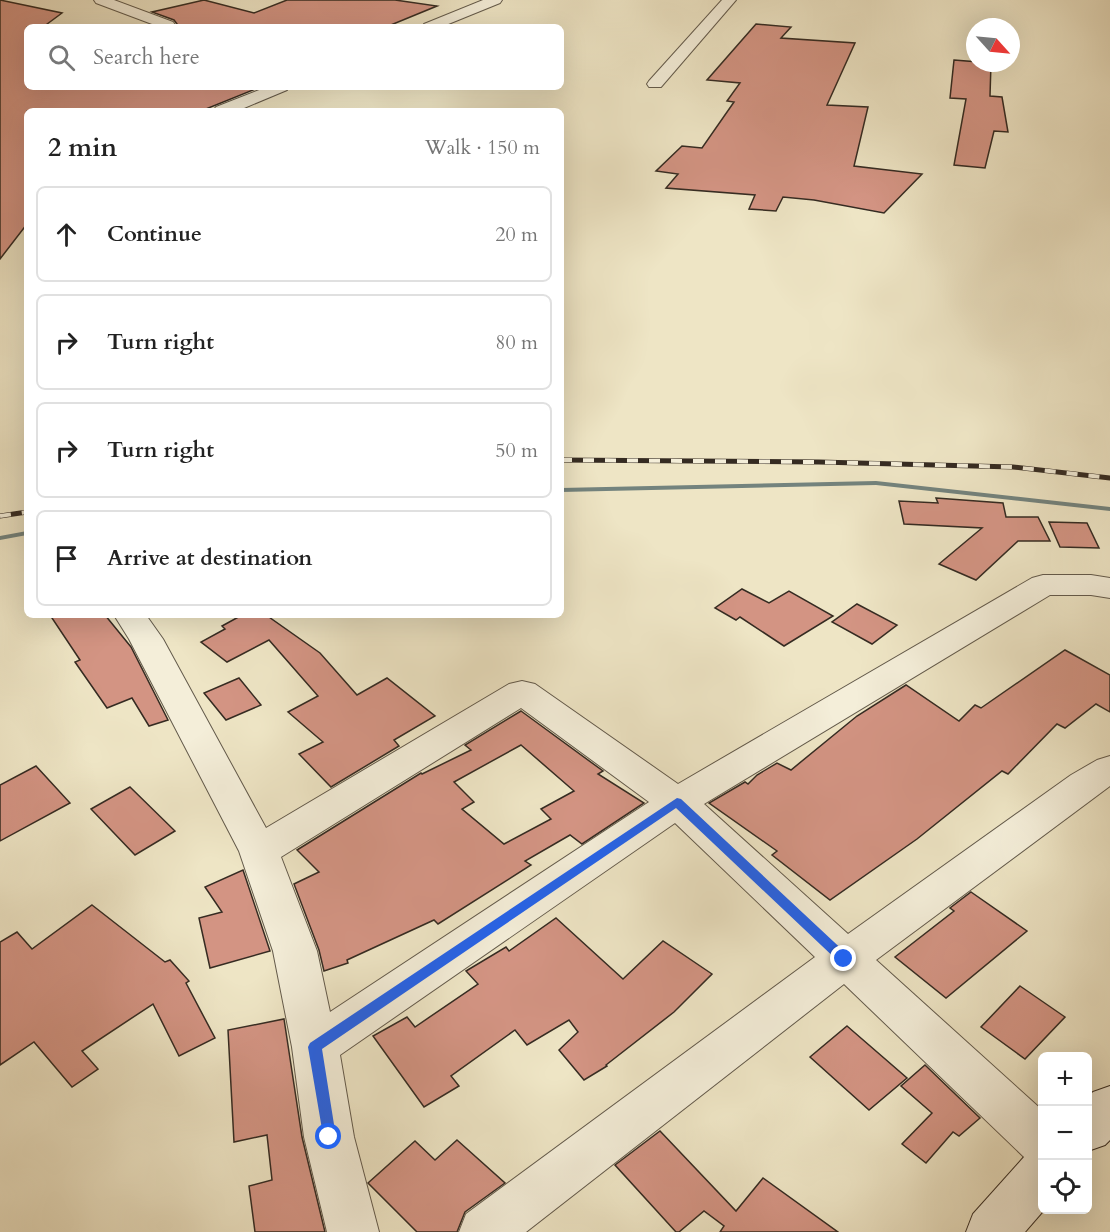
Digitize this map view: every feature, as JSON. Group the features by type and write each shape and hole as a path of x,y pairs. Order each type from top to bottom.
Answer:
{"street":[{"path":"101,0 163,24"},
{"path":"436,24 495,0"},
{"path":"655,84 729,0"},
{"path":"229,108 274,90"},
{"path":"315,1047 677,802 1043,585 1091,585 1110,588"},
{"path":"132,618 147,639 259,852 295,951 315,1047 329,1137 353,1232"},
{"path":"259,852 522,692 677,802 1038,1137"},
{"path":"485,1232 844,959 1084,784 1110,770"},
{"path":"1092,1125 1110,1107"},
{"path":"992,1232 1038,1179"}],"building":[{"path":"0,0 62,13 47,24 24,24 24,90 253,90 208,108 24,108 24,228 0,259"},
{"path":"204,0 254,13 287,0 395,0 437,6 393,24 177,24 174,20 152,12"},
{"path":"756,24 791,27 781,38 855,43 827,105 868,107 854,166 922,174 884,213 814,200 783,197 776,211 749,209 755,195 666,188 678,174 656,171 682,146 702,148 734,102 727,101 740,83 707,80"},
{"path":"954,60 966,61 966,72 991,72 990,96 1002,97 1008,132 994,131 985,168 954,165 966,99 950,98"},
{"path":"936,498 1003,503 1006,517 1038,517 1050,541 1018,541 976,580 939,564 982,528 904,524 899,501 938,503"},
{"path":"1049,522 1087,523 1099,548 1060,547"},
{"path":"742,589 769,603 789,591 833,616 784,646 740,617 736,620 715,608"},
{"path":"857,604 897,625 872,644 832,622"},
{"path":"52,618 107,618 131,647 168,720 149,726 132,698 107,708 75,662 80,660"},
{"path":"237,618 270,618 320,653 357,695 387,678 435,716 394,740 399,746 331,787 299,754 323,742 288,712 318,696 269,640 227,662 201,642 225,629 222,626"},
{"path":"1065,650 1110,675 1110,712 1096,704 1065,728 1057,724 1008,774 1002,771 917,839 830,900 772,855 777,851 709,803 745,782 748,784 757,775 777,763 791,770 857,716 906,685 959,721 975,705 981,708"},
{"path":"239,678 261,705 226,720 204,693"},
{"path":"521,711 603,771 598,774 644,803 582,844 570,835 525,861 531,865 438,924 434,920 347,960 348,963 324,971 319,950 294,884 319,872 297,850 421,773 471,750 465,745","holes":["521,745 574,791 541,809 551,819 504,844 462,809 474,802 454,782"]},
{"path":"36,766 70,803 0,841 0,785"},
{"path":"130,787 175,831 135,855 91,809"},
{"path":"243,870 270,951 210,968 199,918 222,912 205,887"},
{"path":"971,892 1027,931 946,998 895,957 954,911 950,908"},
{"path":"92,905 165,962 170,960 189,981 186,983 215,1038 179,1056 153,1004 82,1051 98,1069 72,1087 34,1042 0,1065 0,942 17,932 32,949"},
{"path":"556,918 623,979 663,941 712,974 674,1012 607,1066 584,1080 559,1050 578,1032 569,1020 527,1045 515,1030 451,1076 459,1086 424,1107 373,1036 407,1017 415,1027 478,984 466,971 506,947 509,951"},
{"path":"1020,986 1065,1017 1025,1059 981,1027"},
{"path":"284,1019 302,1137 325,1232 255,1232 249,1186 272,1180 267,1135 234,1142 228,1030"},
{"path":"847,1026 907,1078 869,1110 810,1057"},
{"path":"925,1065 980,1118 959,1136 953,1132 926,1163 902,1144 932,1113 901,1086"},
{"path":"660,1131 736,1211 763,1178 838,1232 720,1232 724,1226 704,1211 679,1232 676,1232 615,1165"},
{"path":"457,1140 505,1183 465,1212 457,1232 417,1232 368,1183 415,1141 435,1160"}],"waterway":[{"path":"564,490 876,483 1110,509"},
{"path":"0,538 24,534"}],"railway":[{"path":"564,460 819,462 1013,467 1110,478"},
{"path":"0,516 24,512"}],"route":[{"path":"329,1137 315,1047 677,802 844,959"}]}
